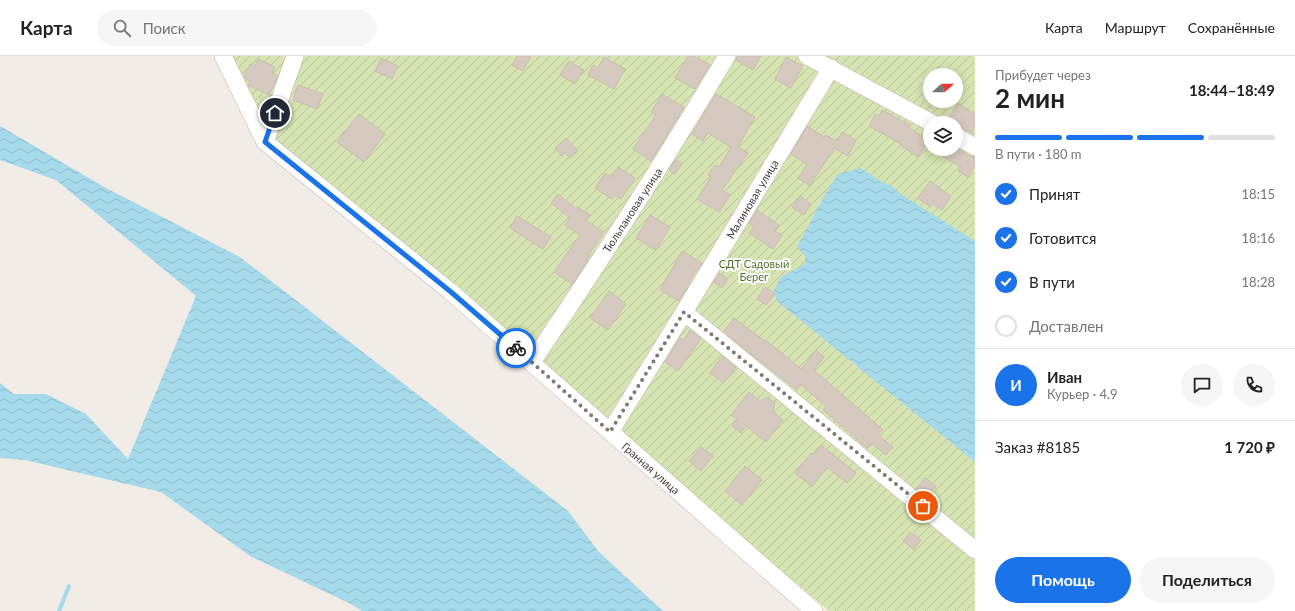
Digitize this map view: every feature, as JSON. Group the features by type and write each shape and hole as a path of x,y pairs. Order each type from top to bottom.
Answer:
{"street":[{"path":"223,56 265,142"},
{"path":"265,142 295,56"},
{"name":"Тюльпановая улица","path":"532,362 647,187 727,56"},
{"path":"807,56 923,118"},
{"name":"Малиновая улица","path":"610,432 831,68"},
{"path":"963,140 975,147"},
{"name":"Гранная улица","path":"265,142 451,292 814,611"},
{"path":"684,312 975,550"}],"green space":[{"name":"СДТ Садовый Берег","path":"230,56 975,56 975,611 829,611 276,143"}],"water":[{"path":"0,126 106,188 240,257 568,511 599,552 663,611 362,611 351,604 250,556 161,492 25,460 0,458 0,383 14,394 46,394 86,414 128,459 196,296 56,180 0,160"},
{"path":"861,168 880,181 892,186 899,193 975,241 975,462 777,301 774,290 781,277 805,264 805,256 797,247 838,174"}],"building":[{"path":"517,56 531,56 523,71 512,65"},
{"path":"688,56 693,56 710,65 695,89 675,78"},
{"path":"737,56 761,56 753,70 736,60"},
{"path":"604,57 625,69 614,89 588,75 593,65 598,68"},
{"path":"786,57 803,66 791,88 775,79"},
{"path":"381,58 398,66 392,79 375,71"},
{"path":"258,59 275,67 272,73 278,76 269,95 248,85 250,81 244,76 250,64 255,66"},
{"path":"569,61 584,70 575,84 560,75"},
{"path":"298,85 323,94 317,109 293,100"},
{"path":"662,94 684,107 651,161 633,149 656,115 651,112"},
{"path":"716,94 755,117 738,147 748,153 722,190 730,195 719,212 697,199 711,177 708,175 715,165 719,167 731,147 708,133 703,141 692,134"},
{"path":"963,106 975,114 975,126 971,133 963,128 963,116 950,116 955,108 963,108"},
{"path":"882,110 910,125 908,127 923,137 923,150 918,157 900,145 901,144 869,126 875,114 879,116"},
{"path":"359,114 385,134 364,162 337,142"},
{"path":"807,126 824,137 825,135 837,141 842,132 856,140 848,156 834,148 810,186 798,178 807,164 791,154"},
{"path":"566,138 578,151 570,158 565,153 562,156 555,148"},
{"path":"963,152 975,157 975,165 968,177 958,171 961,167 942,156 963,156"},
{"path":"676,160 682,164 675,174 669,170"},
{"path":"618,167 635,178 621,199 615,195 612,199 595,188 605,173 611,177"},
{"path":"930,181 951,196 942,210 933,204 931,207 918,198"},
{"path":"558,194 576,209 577,207 590,215 586,221 604,232 572,284 554,272 580,235 565,225 570,218 551,203"},
{"path":"800,196 811,204 804,215 792,207"},
{"path":"757,210 779,225 775,231 782,235 773,249 749,233 754,226 749,223"},
{"path":"650,215 670,227 656,250 636,238"},
{"path":"517,216 551,237 543,249 510,228"},
{"path":"682,251 702,263 697,271 696,270 679,301 660,290"},
{"path":"719,273 728,279 722,288 714,282"},
{"path":"765,287 775,294 766,305 757,299"},
{"path":"609,291 626,304 608,330 590,318"},
{"path":"734,318 766,342 767,341 801,369 816,350 824,357 814,370 883,430 878,435 893,447 886,455 871,443 867,448 823,410 826,406 800,384 796,389 747,351 724,331"},
{"path":"690,330 701,339 678,371 665,362 680,338 684,340"},
{"path":"722,356 736,367 724,383 710,373"},
{"path":"749,392 760,401 767,397 775,403 773,411 783,420 766,442 746,426 741,433 732,426 737,419 731,415"},
{"path":"821,445 856,473 847,483 827,467 812,487 795,473 811,453 813,455"},
{"path":"701,447 713,456 701,471 689,461"},
{"path":"745,466 762,480 742,505 725,491"},
{"path":"925,478 936,486 927,498 916,489"},
{"path":"910,532 921,540 914,550 903,541"}],"waterway":[{"path":"59,611 69,586"}],"way so far":[{"path":"516,348 610,432 684,312 923,506"}],"route":[{"path":"275,113 265,142 451,292 516,348"}]}
